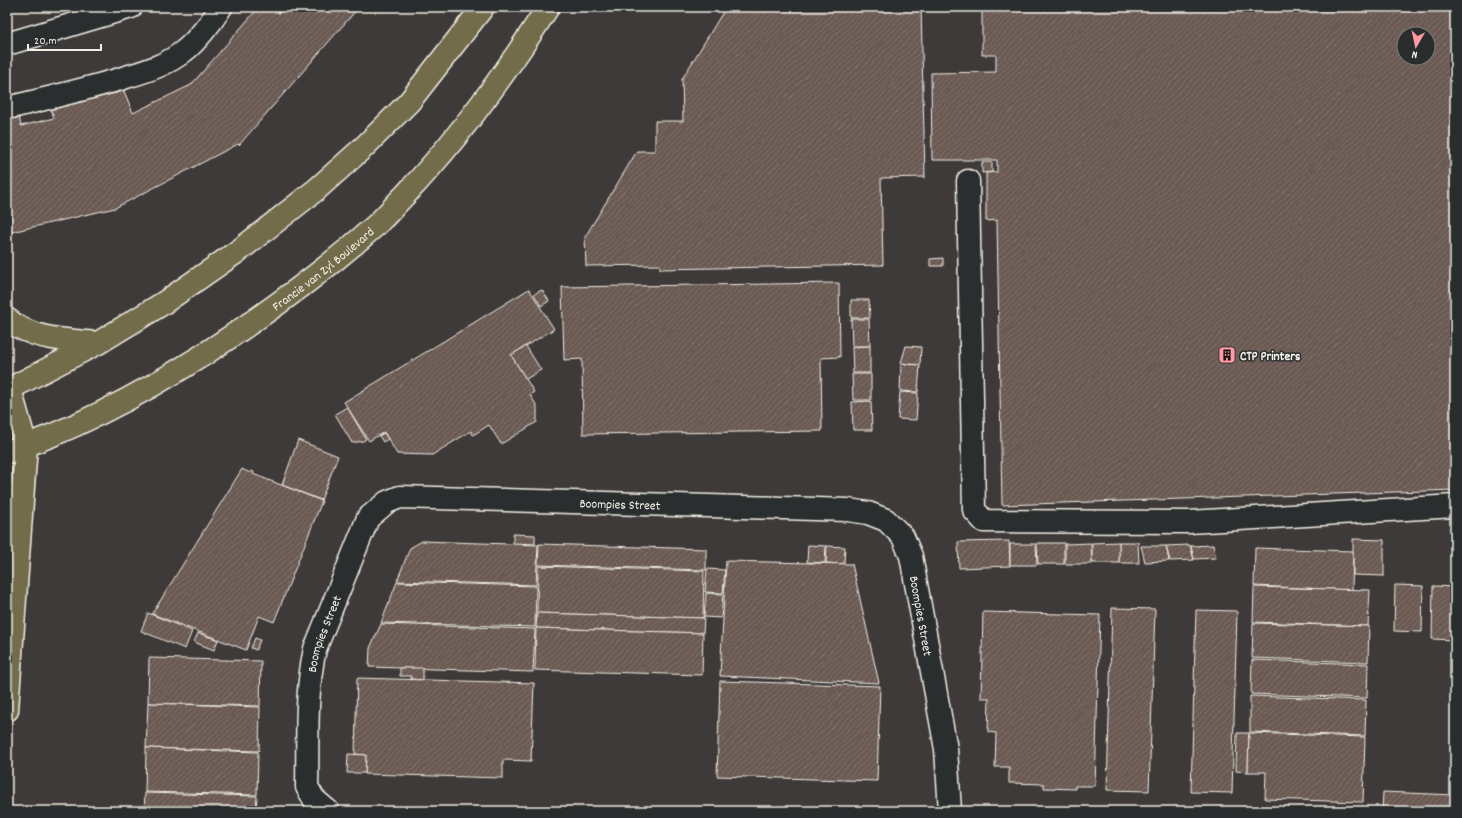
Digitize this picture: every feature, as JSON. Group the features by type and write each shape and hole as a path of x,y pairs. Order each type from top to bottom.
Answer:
{"main road":[{"path":"7,710 17,449 8,388 98,343 162,304 241,249 317,189 365,146 409,102 483,7"},
{"name":"Francie van Zyl Boulevard","path":"17,449 87,419 165,379 247,327 297,292 376,225 426,173 470,120 522,47 548,7"},
{"path":"7,319 27,332 43,337 98,343"}],"street":[{"path":"7,44 131,7"},
{"path":"7,108 93,87 133,75 162,64 185,51 214,18 221,7"},
{"path":"968,181 974,510 984,520 1189,522 1455,506"},
{"name":"Boompies Street","path":"327,811 314,799 307,787 309,696 311,667 315,648 368,518 387,502 400,497 848,510 868,513 886,520 902,537 911,556 946,749 950,811"}],"building":[{"path":"259,7 274,7 279,13 284,7 359,7 239,145 238,144 115,208 7,233 7,120 19,117 21,126 54,118 51,109 124,91 133,113 191,85"},
{"path":"726,7 921,7 925,177 881,178 883,265 660,269 660,265 586,266 585,237 637,151 655,151 655,121 683,121 682,79"},
{"name":"CTP Printers","path":"982,7 1455,7 1455,490 1002,505 997,220 986,221 986,173 997,172 997,160 932,160 931,73 996,72 996,55 982,55"},
{"path":"982,162 992,162 992,172 982,173"},
{"path":"943,258 943,266 930,266 930,259"},
{"path":"839,283 840,357 821,358 822,431 583,434 582,359 564,360 562,287"},
{"path":"529,289 554,329 511,355 534,392 530,395 537,406 537,422 501,444 489,425 473,435 471,431 432,455 397,454 384,432 369,441 344,402"},
{"path":"542,290 549,301 541,306 534,294"},
{"path":"851,300 869,300 870,318 851,318"},
{"path":"851,319 869,319 870,346 852,346"},
{"path":"526,346 541,370 526,379 511,355"},
{"path":"870,346 870,373 853,373 852,347"},
{"path":"906,346 921,347 920,365 901,363"},
{"path":"901,364 920,365 918,392 900,391"},
{"path":"852,374 871,374 871,400 853,400"},
{"path":"900,392 918,393 916,420 898,419"},
{"path":"871,401 872,430 853,430 852,402"},
{"path":"347,407 366,439 363,441 352,443 335,414"},
{"path":"384,433 388,439 383,442 379,436"},
{"path":"298,440 338,456 321,500 282,485"},
{"path":"242,469 250,473 251,471 254,472 253,474 322,501 274,622 259,616 246,650 152,614"},
{"path":"513,534 535,535 535,544 513,543"},
{"path":"1353,539 1384,540 1384,576 1353,575"},
{"path":"422,541 538,545 536,585 397,581 410,548"},
{"path":"1009,541 1010,566 959,568 958,542"},
{"path":"1119,542 1138,542 1139,563 1119,563"},
{"path":"1119,542 1119,563 1092,563 1092,543"},
{"path":"1037,543 1064,543 1064,564 1038,564"},
{"path":"1091,543 1092,564 1065,564 1065,544"},
{"path":"539,544 706,549 706,570 538,565"},
{"path":"1010,544 1036,544 1037,565 1010,565"},
{"path":"808,545 826,546 825,563 807,562"},
{"path":"1190,545 1194,560 1170,561 1166,546"},
{"path":"1213,545 1216,558 1194,559 1191,546"},
{"path":"827,546 845,547 844,564 826,563"},
{"path":"1141,546 1166,546 1169,561 1145,562"},
{"path":"1255,548 1353,551 1352,590 1254,586"},
{"path":"726,561 852,564 879,683 720,676"},
{"path":"538,566 704,571 703,618 537,613"},
{"path":"707,569 725,570 723,593 705,592"},
{"path":"397,582 536,586 535,627 381,623"},
{"path":"1395,585 1423,586 1422,632 1394,631"},
{"path":"1433,586 1455,587 1455,640 1432,639"},
{"path":"1254,587 1370,590 1368,626 1253,622"},
{"path":"706,593 723,594 721,618 704,617"},
{"path":"1112,608 1155,609 1149,791 1107,790"},
{"path":"1196,610 1237,611 1232,793 1191,792"},
{"path":"983,612 1100,615 1095,786 1075,786 1075,789 1044,788 1044,784 1009,783 1009,767 995,767 996,733 988,732 989,698 981,698"},
{"path":"148,613 192,631 185,649 141,631"},
{"path":"537,613 704,618 703,633 536,628"},
{"path":"1253,623 1369,626 1368,662 1252,658"},
{"path":"381,624 535,629 533,672 369,667 370,648"},
{"path":"536,628 703,633 702,675 535,670"},
{"path":"198,633 218,640 214,650 194,642"},
{"path":"255,638 260,640 256,650 251,648"},
{"path":"149,658 261,661 260,706 148,703"},
{"path":"1252,660 1368,664 1367,698 1251,694"},
{"path":"400,668 423,668 423,680 411,679 411,676 400,676"},
{"path":"357,678 534,683 531,761 503,760 503,778 365,774 366,755 355,754"},
{"path":"720,681 880,686 877,781 717,776"},
{"path":"1250,696 1366,700 1365,736 1250,732"},
{"path":"148,703 260,707 259,751 146,748"},
{"path":"1237,733 1249,733 1248,772 1236,771"},
{"path":"1249,733 1365,737 1363,802 1265,799 1266,772 1248,772"},
{"path":"146,748 258,752 257,795 145,792"},
{"path":"348,754 366,755 365,773 347,773"},
{"path":"1383,792 1455,795 1455,811 1382,811"},
{"path":"145,793 257,796 256,811 144,811"}],"place":[{"name":"CTP Printers","path":"1227,355"}]}
